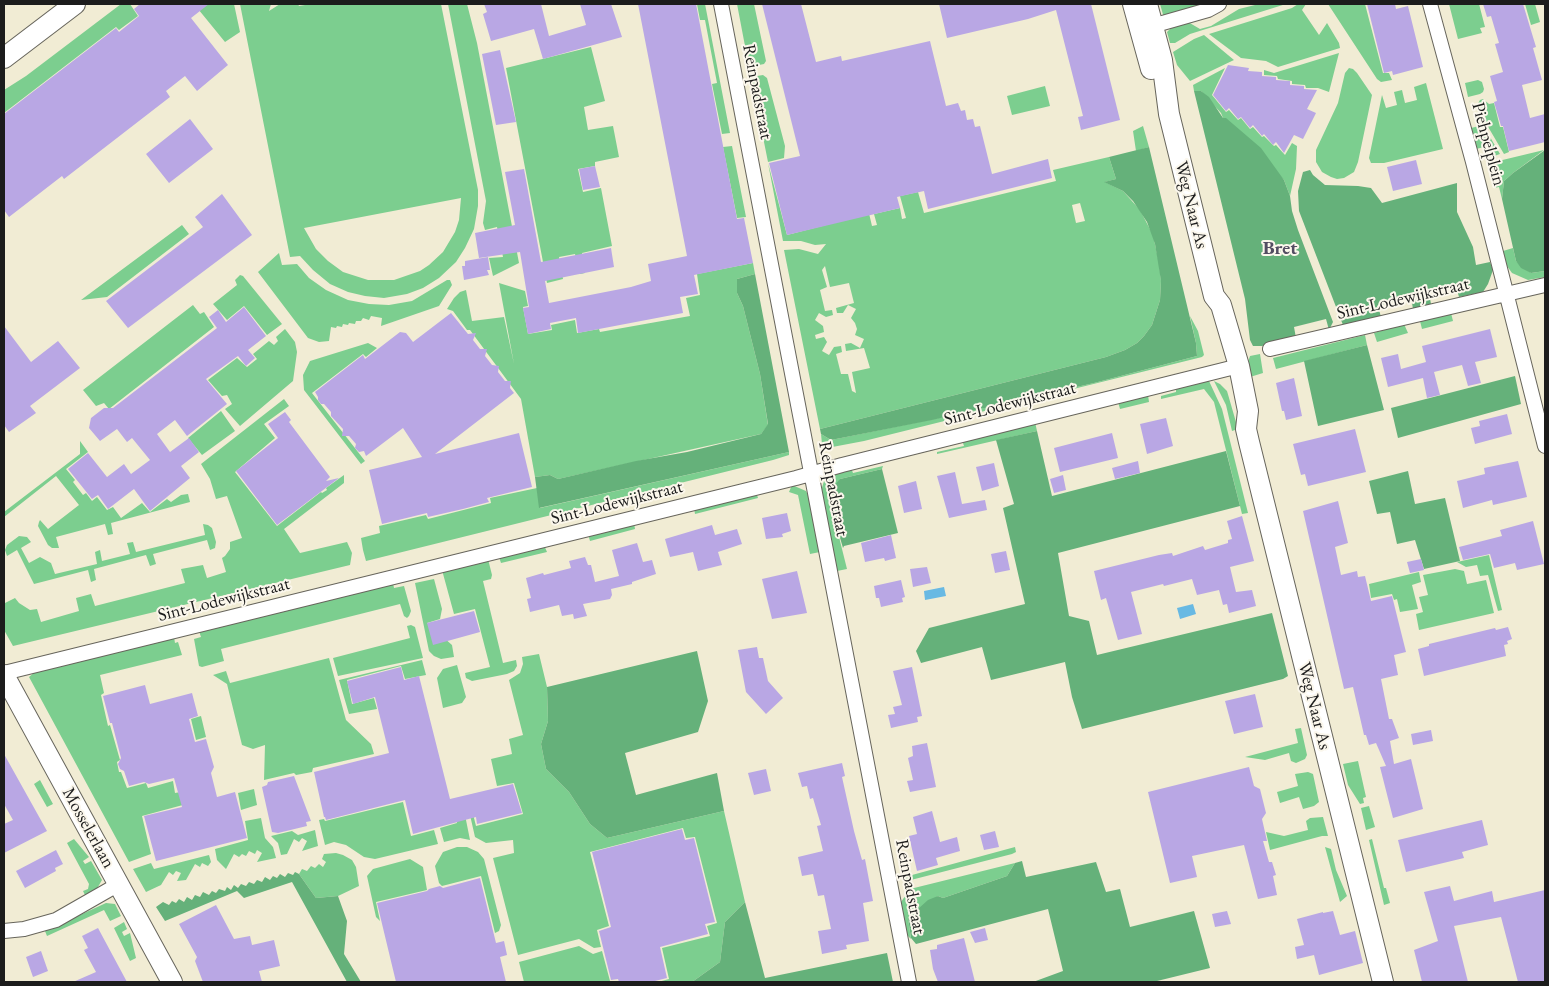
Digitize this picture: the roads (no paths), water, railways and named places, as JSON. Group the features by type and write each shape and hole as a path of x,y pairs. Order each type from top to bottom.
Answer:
{"main road":[{"path":"4,58 74,4"},
{"name":"Weg Naar As","path":"1133,4 1146,27"},
{"name":"Weg Naar As","path":"1147,4 1146,27 1149,63 1168,114 1214,296 1220,305 1232,368 1248,411 1246,429 1383,982"},
{"name":"Mosselerlaan","path":"4,674 172,982"}],"street":[{"name":"Reinpadstraat","path":"721,4 909,982"},
{"path":"1146,27 1208,10 1219,4"},
{"name":"Piehpelplein","path":"1430,4 1474,166 1545,446"},
{"name":"Sint-Lodewijkstraat","path":"1270,349 1545,285"},
{"name":"Sint-Lodewijkstraat","path":"4,674 1232,368"},
{"path":"4,931 24,929 56,920 119,884"}],"water":[{"path":"944,587 946,596 925,600 924,591"},
{"path":"1193,604 1196,614 1180,619 1177,608"}],"district":[{"name":"Bret","path":"1280,249"}]}
